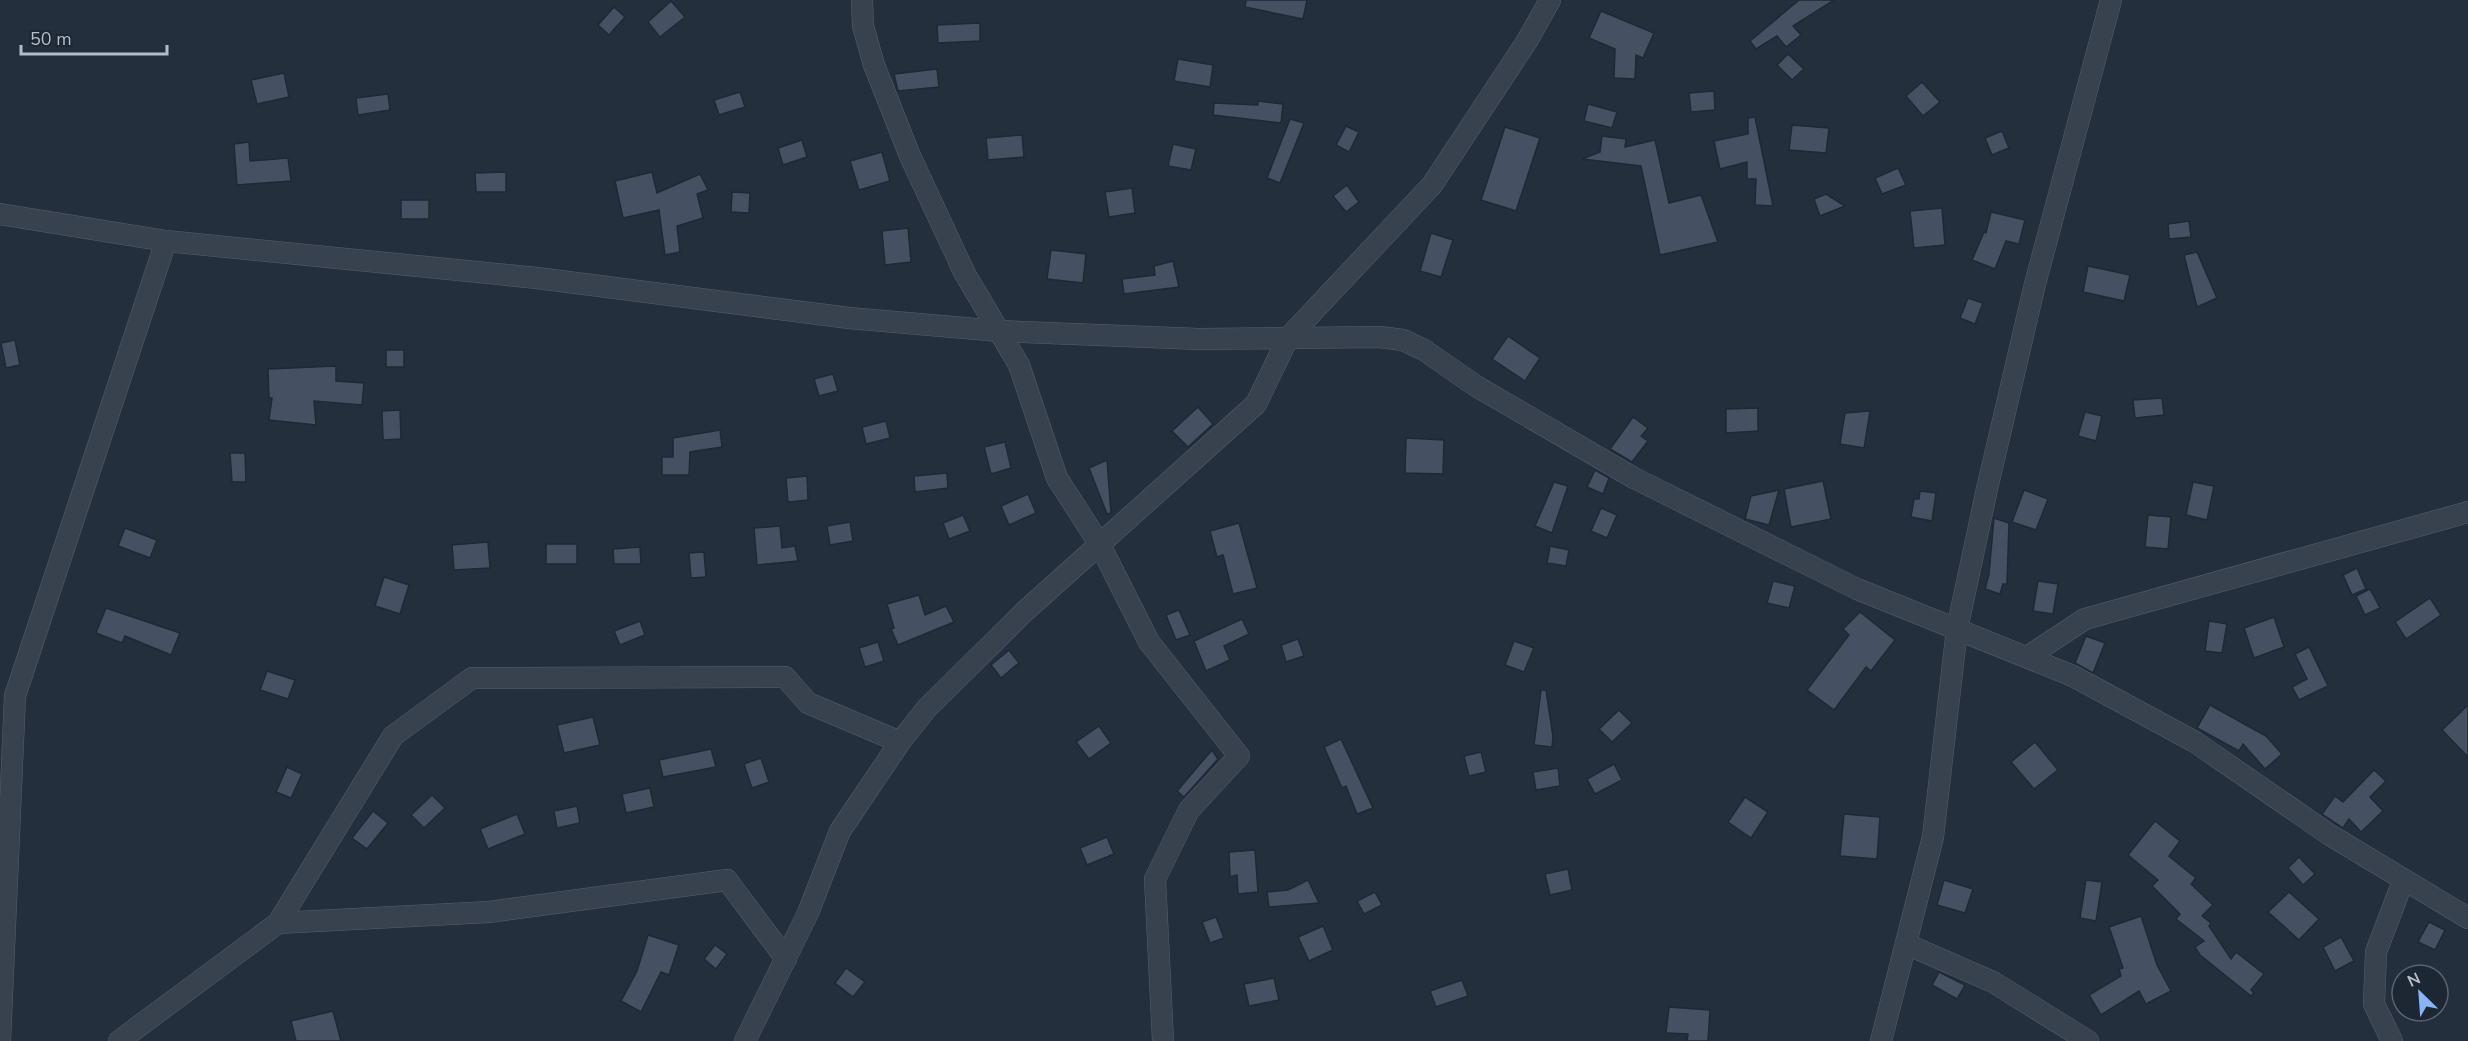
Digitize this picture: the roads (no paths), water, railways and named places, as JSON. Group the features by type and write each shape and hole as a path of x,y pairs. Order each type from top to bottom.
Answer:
{"street":[{"path":"862,0 863,26 874,65 910,156 965,274 1019,365 1057,478 1100,545 1149,642 1239,756 1189,810 1155,879 1163,1041"},
{"path":"745,1041 808,913 840,831 900,742 927,708 1024,612 1256,404 1288,338 1432,185 1527,41 1550,0"},
{"path":"1881,1041 1933,837 1957,629 2035,284 2111,0"},
{"path":"0,214 166,241 537,278 849,318 999,330 1199,339 1380,337 1403,340 1424,350 1476,386 1634,478 1857,589 2073,676 2195,742 2330,835 2468,918"},
{"path":"0,1041 15,696 166,241"},
{"path":"2027,657 2085,619 2468,512"},
{"path":"119,1041 278,923 393,736 472,678 785,677 808,703 900,742"},
{"path":"278,923 489,912 727,880 786,959"},
{"path":"2392,1041 2374,1004 2376,952 2403,880"},
{"path":"1906,945 1994,982 2088,1041"}]}
